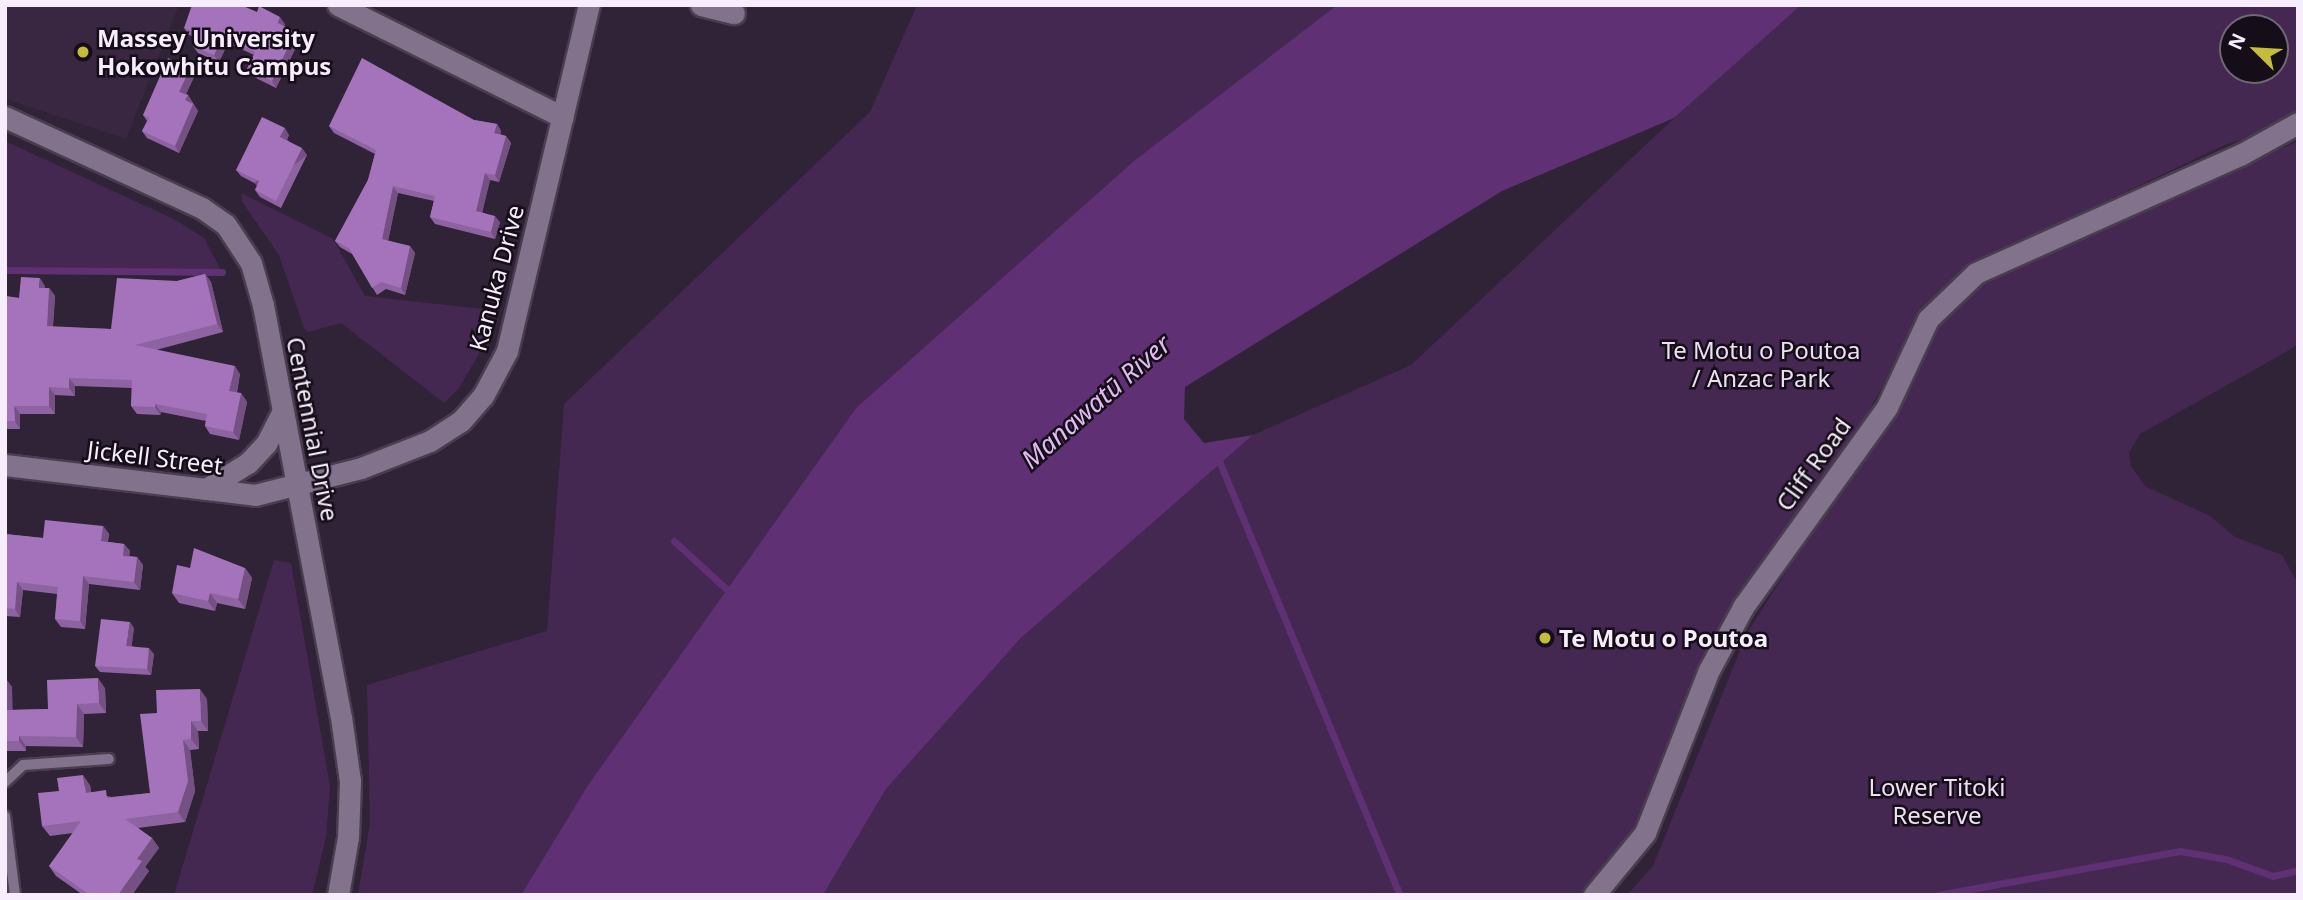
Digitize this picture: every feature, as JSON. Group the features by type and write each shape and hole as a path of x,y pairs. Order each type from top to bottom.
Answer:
{"street":[{"path":"338,5 564,117"},
{"name":"Kanuka Drive","path":"297,486 361,468 430,440 461,421 483,396 507,351 589,5"},
{"path":"701,5 733,13"},
{"name":"Centennial Drive","path":"5,117 189,202 226,225 255,275 283,411 350,781 348,838 338,895"},
{"name":"Cliff Road","path":"1594,895 1646,833 1709,670 1743,607 1887,407 1928,319 1976,273 2240,155 2298,123"},
{"path":"205,490 248,463 267,444 283,411"},
{"name":"Jickell Street","path":"5,465 255,495 297,486"}],"lane":[{"path":"5,782 23,765 109,759"},
{"path":"5,816 15,895"}],"shaded area":[{"name":"Massey University Hokowhitu Campus","path":"5,5 179,5 126,139 5,99"}],"green space":[{"path":"917,5 1337,5 1135,160 856,408 588,785 521,895 358,895 370,823 367,685 547,631 564,404 870,112"},
{"name":"Te Motu o Poutoa / Anzac Park","path":"1801,5 2298,5 2298,112 2268,131 2225,145 1974,263 1925,310 1862,423 1766,563 1649,806 1620,849 1580,895 823,895 886,789 1021,638 1253,435 1411,365 1731,65"},
{"path":"5,141 174,219 204,238 222,272 5,270"},
{"name":"Lower Titoki Reserve","path":"2298,141 2298,345 2140,434 2129,453 2131,466 2145,486 2210,516 2235,537 2282,555 2298,584 2298,895 1627,895 1653,866 1747,633 1839,489 1887,425 1937,326 1959,302 1992,278"},
{"path":"241,193 333,239 365,296 492,310 479,354 459,388 444,403 341,323 308,332 304,328 279,255 243,203"},
{"path":"274,560 291,563 330,786 326,837 312,895 174,895"}],"water":[{"name":"Manawatū River","path":"1337,5 1801,5 1674,118 1502,191 1185,387 1184,419 1204,443 1253,435 1021,638 886,789 823,895 521,895 588,785 856,408 1135,160"}],"building":[{"path":"192,5 241,5 257,12 259,6 280,17 278,23 295,32 272,81 247,69 255,52 223,36 214,55 193,46 199,35 184,28"},
{"path":"168,58 190,68 179,92 188,95 185,100 193,104 175,146 142,131 149,118 143,115"},
{"path":"362,58 474,120 497,124 494,133 506,136 495,175 485,173 476,211 495,216 491,232 430,217 435,196 393,186 382,239 410,246 401,288 381,282 372,288 349,248 335,241 368,180 376,150 329,126"},
{"path":"262,117 285,128 280,137 302,148 276,201 255,190 259,181 236,170"},
{"path":"205,274 217,324 135,345 235,366 229,391 241,393 233,432 205,426 207,414 155,404 155,407 131,406 132,380 69,378 69,388 49,387 49,406 14,406 15,421 5,421 5,296 19,298 21,277 40,278 39,288 49,288 47,326 111,329 117,278 177,281"},
{"path":"45,520 103,526 101,541 124,544 123,556 137,557 134,582 83,576 80,621 55,619 58,587 17,582 15,609 5,608 5,534 43,538"},
{"path":"194,548 245,568 238,599 210,593 208,601 172,593 177,565 190,568"},
{"path":"101,619 130,622 126,646 149,648 147,669 95,666"},
{"path":"98,678 99,703 77,704 76,737 19,736 19,741 5,741 5,697 6,710 48,709 47,680"},
{"path":"200,689 201,721 191,721 191,739 183,740 188,781 178,812 125,819 152,838 137,859 142,861 118,895 90,895 49,866 81,821 42,826 38,793 59,791 57,778 83,775 86,793 106,790 107,798 150,793 140,714 157,713 156,690"}],"waterway":[{"path":"5,270 222,272"},
{"path":"1217,456 1400,895"},
{"path":"674,541 733,595"},
{"path":"1938,895 2180,851 2226,859 2273,876 2298,870"}],"place":[{"name":"Massey University Hokowhitu Campus","path":"83,52"},
{"name":"Te Motu o Poutoa","path":"1545,638"}]}
